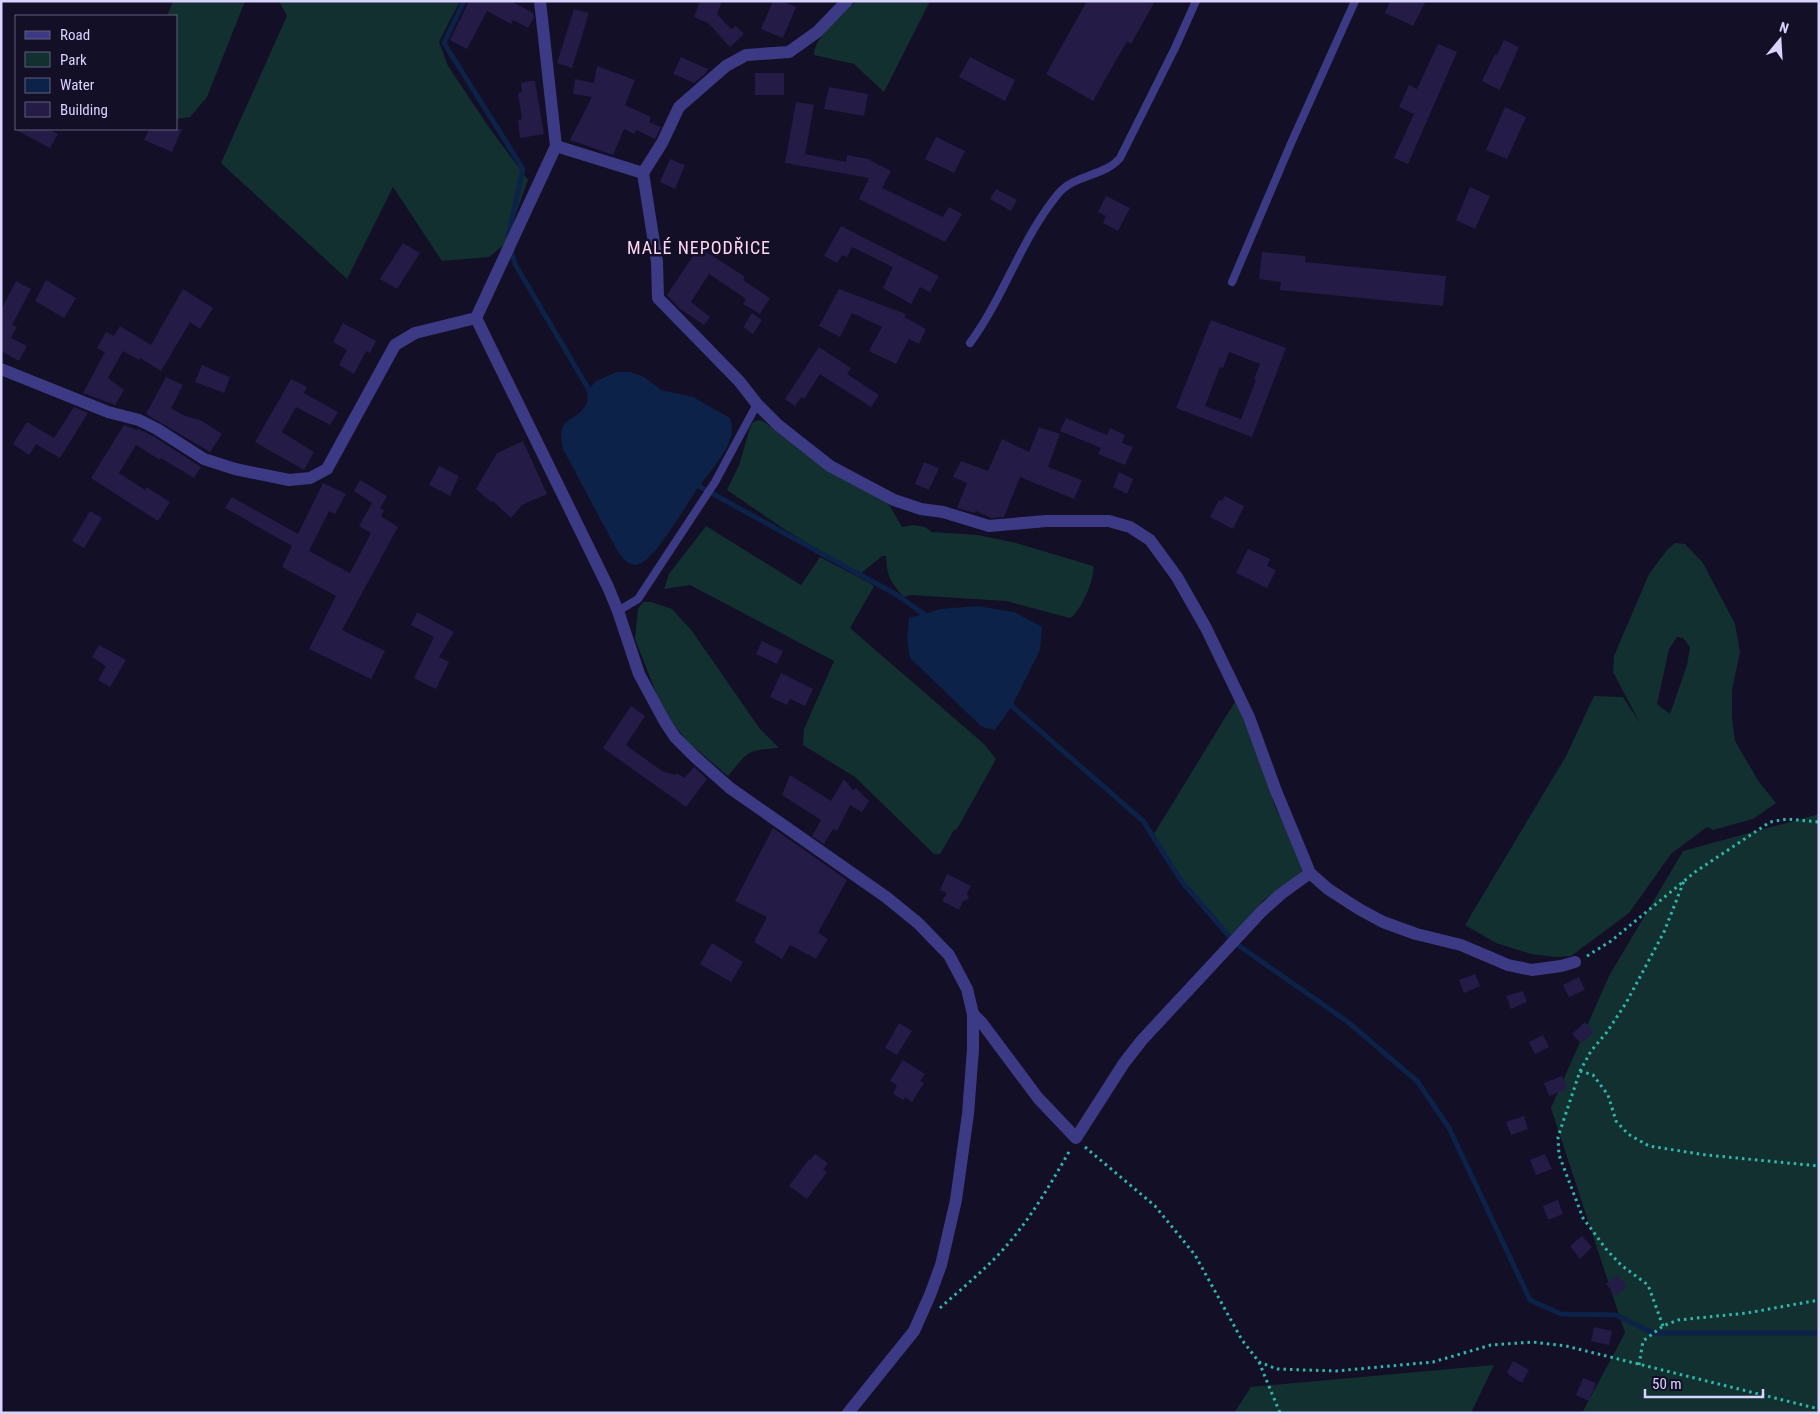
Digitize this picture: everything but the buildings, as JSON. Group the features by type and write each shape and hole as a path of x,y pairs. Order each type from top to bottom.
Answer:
{"street":[{"path":"476,318 556,146 540,1"},
{"path":"846,1 818,32 789,52 746,56 726,66 679,107 662,143 643,173 657,262 658,298 739,381 757,404 778,425 830,466 894,500 921,509 943,512 989,526 1046,521 1109,521 1130,527 1150,540 1177,577 1206,628 1241,700 1310,873 1328,888 1383,922 1416,934 1461,945 1508,965 1532,970 1575,962"},
{"path":"556,146 643,173"},
{"path":"1,368 108,412 140,420 157,428 204,459 235,469 289,480 310,478 327,469 395,345 414,332 476,318"},
{"path":"476,318 608,587 639,674 665,722 695,757 730,788 886,896 918,923 949,955 967,989 973,1014 973,1049 968,1114 956,1200 941,1265 930,1296 914,1330 848,1413"},
{"path":"973,1014 982,1023 1038,1098 1076,1138 1124,1063 1154,1026 1262,911 1281,894 1310,873"}],"lane":[{"path":"970,343 982,328 1025,244 1057,194 1073,181 1110,167 1120,158 1175,48 1196,1"},
{"path":"1232,282 1292,141 1355,1"},
{"path":"618,611 638,599 715,482 757,404"}],"path":[{"path":"1575,962 1593,954 1684,881 1770,822 1787,818 1819,822"},
{"path":"1664,1326 1648,1285 1621,1265 1583,1218 1559,1155 1558,1137 1580,1071 1591,1050 1607,1032 1626,1003 1664,932 1684,881"},
{"path":"1580,1071 1593,1075 1608,1095 1616,1121 1628,1134 1650,1146 1706,1155 1819,1166"},
{"path":"935,1313 999,1255 1025,1224 1076,1138 1155,1206 1195,1255 1242,1340 1259,1362 1280,1413"},
{"path":"1639,1365 1643,1341 1664,1326 1678,1320 1748,1313 1819,1300"},
{"path":"1259,1362 1278,1369 1336,1371 1433,1362 1491,1345 1533,1342 1566,1346 1819,1409"}],"green space":[{"path":"173,1 245,1 207,97 190,117 178,119 178,15 167,15"},
{"path":"279,1 460,1 439,42 448,66 488,126 528,180 505,244 489,257 442,261 393,187 347,279 221,163 287,16"},
{"path":"856,1 930,1 884,92 854,64 814,55 815,48 824,33"},
{"path":"763,421 823,467 888,503 902,527 913,525 925,527 932,532 978,535 1016,543 1093,566 1090,586 1078,609 1070,618 1006,601 911,595 904,597 890,578 886,556 882,556 860,574 787,531 727,490 739,465 750,428 753,422"},
{"path":"706,526 801,585 820,557 873,585 850,628 984,744 996,759 957,829 954,830 940,854 934,854 855,777 803,745 804,729 834,661 690,585 664,589 669,574"},
{"path":"1675,543 1685,544 1703,563 1735,624 1740,652 1732,690 1732,719 1735,741 1759,782 1776,803 1753,819 1713,830 1707,827 1671,854 1629,913 1571,956 1555,957 1531,954 1496,943 1465,925 1566,756 1594,696 1623,697 1640,723 1613,672 1614,656 1649,574 1667,550","holes":["1677,637 1683,638 1690,647 1687,665 1670,714 1657,704 1669,649"]},
{"path":"643,602 651,602 672,609 692,631 760,729 779,748 749,753 728,776 689,743 671,721 657,695 635,639 638,609"},
{"path":"1236,700 1263,767 1275,807 1304,863 1302,874 1264,900 1230,939 1210,912 1181,879 1152,837"},
{"path":"1819,814 1819,1413 1582,1413 1625,1333 1551,1108 1609,976 1683,851"},
{"path":"1494,1365 1471,1413 1234,1413 1251,1387"}],"water":[{"path":"617,372 630,372 644,377 661,390 693,397 730,418 732,428 731,437 725,451 661,544 643,562 636,565 628,562 618,552 563,449 561,437 565,424 583,409 587,402 588,390 596,381"},
{"path":"977,606 1014,612 1042,627 1040,650 1012,706 995,730 982,727 910,658 907,639 909,618 941,609"}],"waterway":[{"path":"464,1 444,43 523,169 508,237"},
{"path":"511,250 515,264 592,395"},
{"path":"695,484 897,595 928,617"},
{"path":"1008,701 1143,821 1182,882 1235,943 1348,1022 1417,1081 1449,1128 1530,1300 1561,1314 1616,1315 1653,1333 1819,1333"}],"district":[{"name":"MALÉ NEPODŘICE","path":"699,247"}]}
